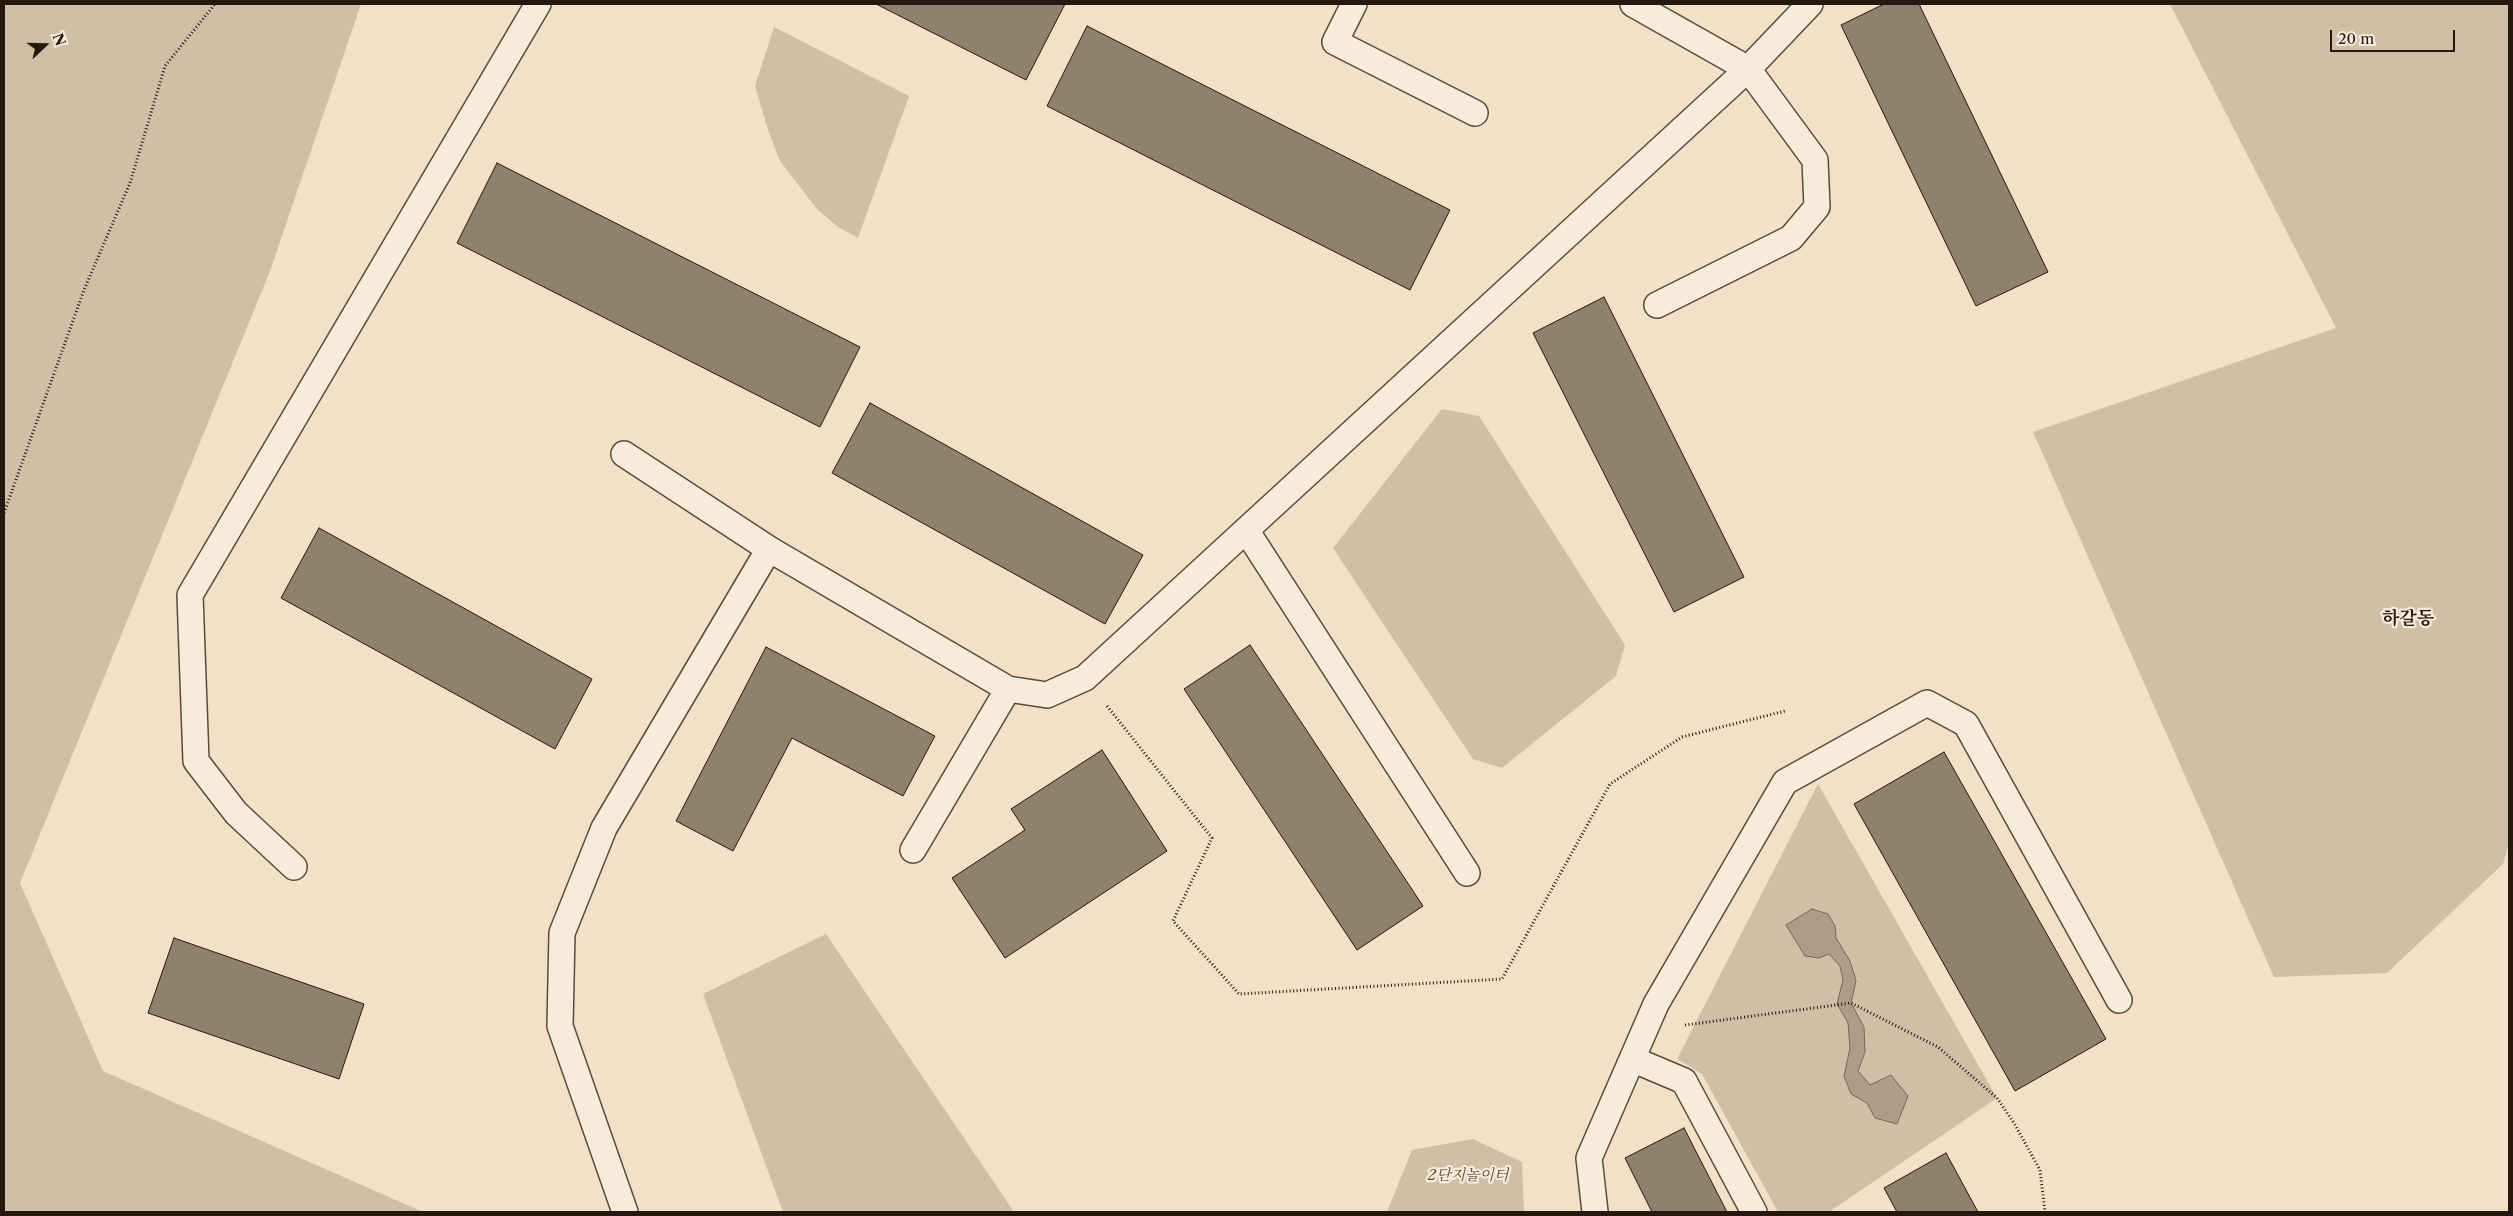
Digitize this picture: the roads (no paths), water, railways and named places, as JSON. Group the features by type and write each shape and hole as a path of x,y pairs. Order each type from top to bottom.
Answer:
{"lane":[{"path":"294,867 236,813 196,761 190,595 538,4"},
{"path":"1354,4 1335,42 1475,113"},
{"path":"1633,4 1748,69 1815,160 1817,207 1791,238 1657,305"},
{"path":"624,454 769,549 1008,689 1047,695 1085,678 1748,69 1810,4"},
{"path":"1246,530 1467,873"},
{"path":"625,1212 560,1026 562,933 604,828 769,549"},
{"path":"913,850 1008,689"},
{"path":"1595,1212 1589,1158 1656,1004 1785,782 1928,703 1966,724 2119,1000"},
{"path":"1632,1060 1684,1081 1754,1212"}],"district":[{"name":"하갈동","path":"2408,619"}],"park label":[{"name":"2단지놀이터","path":"1468,1176"}]}
